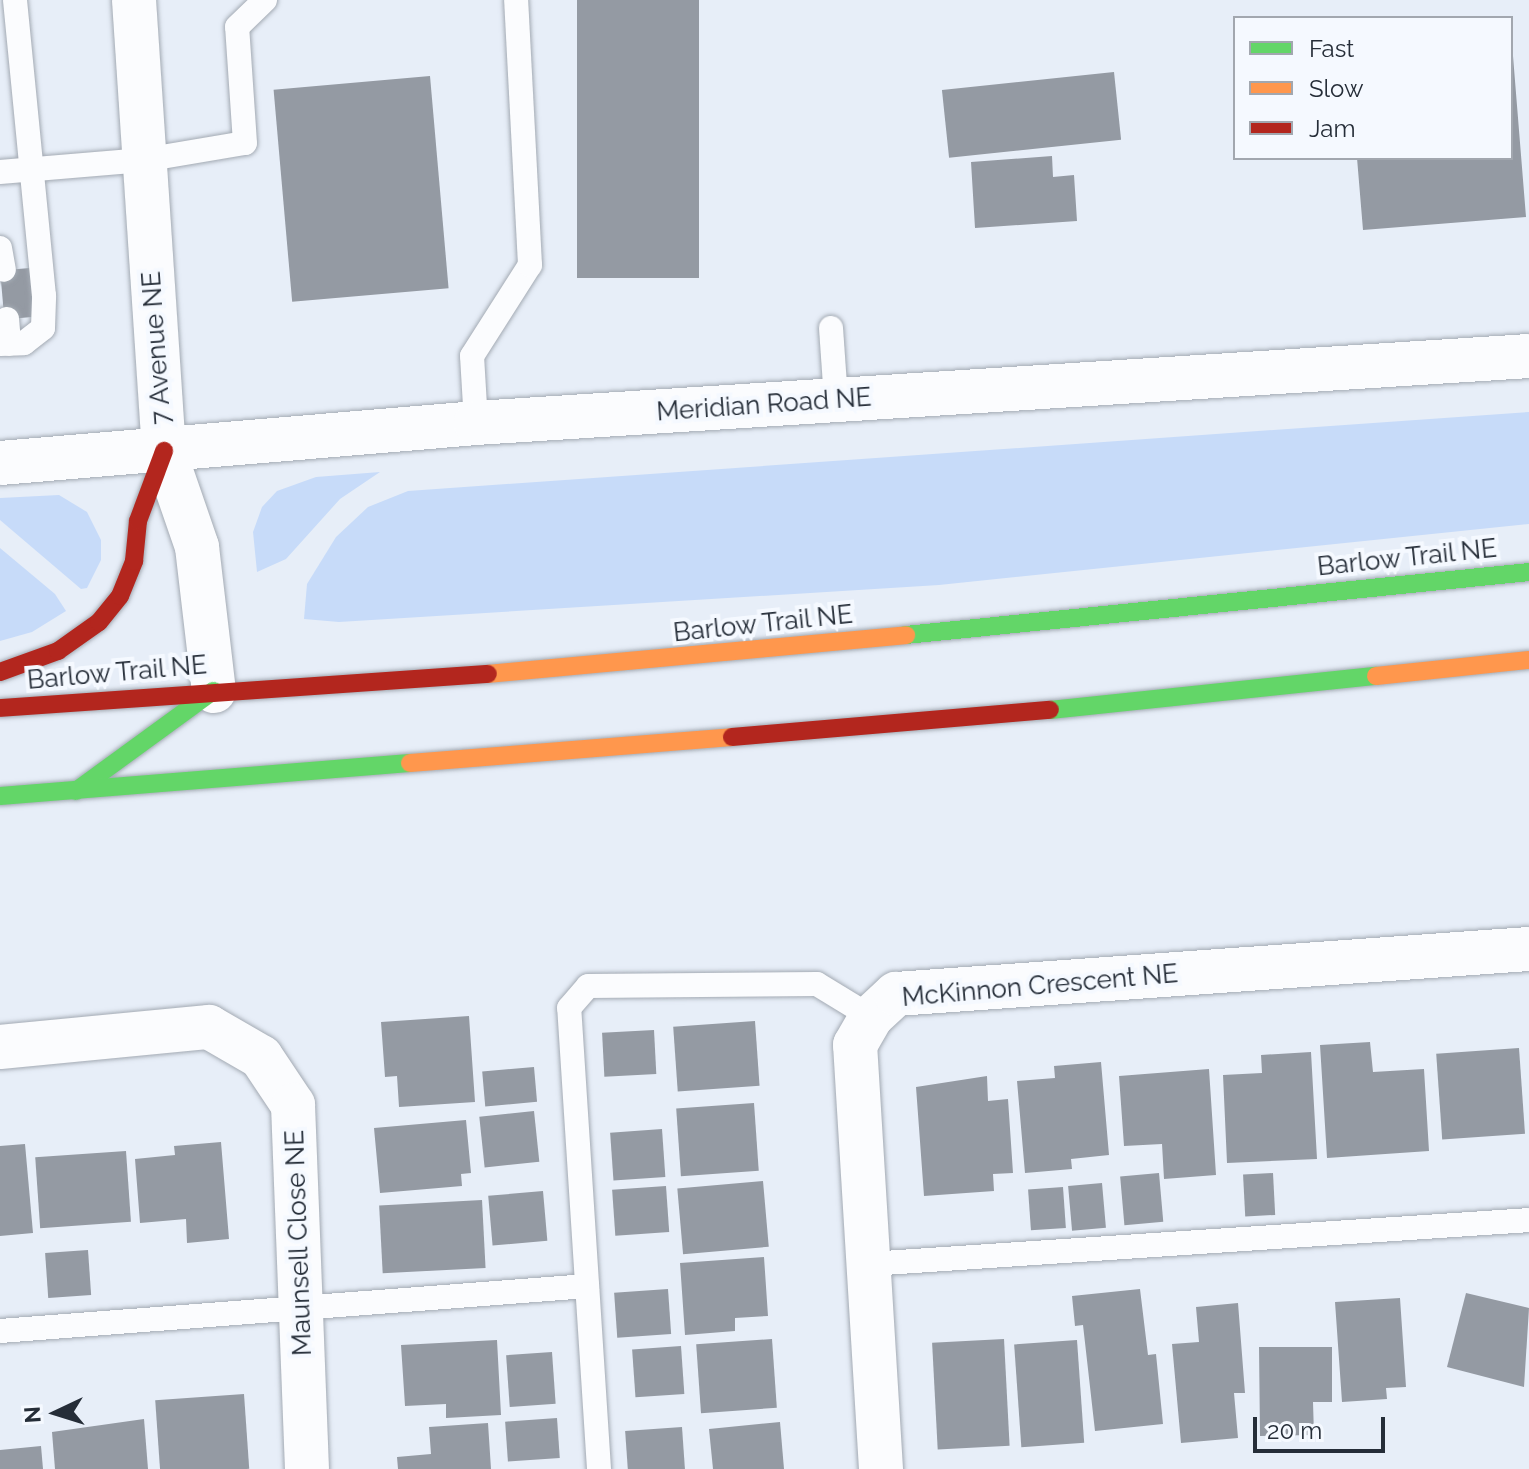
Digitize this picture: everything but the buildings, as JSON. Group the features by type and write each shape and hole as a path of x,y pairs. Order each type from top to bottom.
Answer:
{"main road":[{"path":"0,672 58,651 99,622 120,596 134,561 138,521 164,451"},
{"name":"Barlow Trail NE","path":"0,708 595,666 1529,572"},
{"path":"0,796 979,717 1529,660"},
{"path":"76,791 214,691"}],"street":[{"name":"7 Avenue NE","path":"134,0 164,451 197,547 214,691"},
{"name":"Meridian Road NE","path":"0,463 476,423 1529,356"},
{"name":"McKinnon Crescent NE","path":"881,1469 855,1045 871,1017 896,994 1529,949"},
{"name":"Maunsell Close NE","path":"0,1047 209,1027 261,1057 293,1105 307,1469"}],"lane":[{"path":"7,319 4,344 24,343 43,328 44,296 28,170 15,0"},
{"path":"0,172 144,160 245,143 237,27 265,0"},
{"path":"476,423 472,356 530,265 516,0"},
{"path":"831,328 836,400"},
{"path":"599,1469 569,1008 588,986 817,984 871,1017"},
{"path":"869,1264 1529,1220"},
{"path":"0,1331 587,1286"}],"shaded area":[{"path":"1529,412 1529,524 939,585 339,622 304,619 307,584 336,537 368,507 408,491"},
{"path":"380,472 340,499 286,559 257,572 253,532 262,507 277,491 316,477"},
{"path":"59,495 87,512 101,540 101,560 87,588 81,589 0,520 0,498"},
{"path":"0,548 55,594 66,611 32,632 0,641"}],"traffic: fast":[{"path":"906,635 1529,572"},
{"path":"1050,710 1376,676"},
{"path":"76,791 213,691"},
{"path":"0,796 410,763"}],"traffic: slow":[{"path":"488,674 906,635"},
{"path":"1376,676 1529,660"},
{"path":"410,763 732,737"}],"traffic: jam":[{"path":"0,672 58,651 99,622 120,596 134,561 138,521 164,451"},
{"path":"0,708 488,674"},
{"path":"732,737 1050,710"}]}
